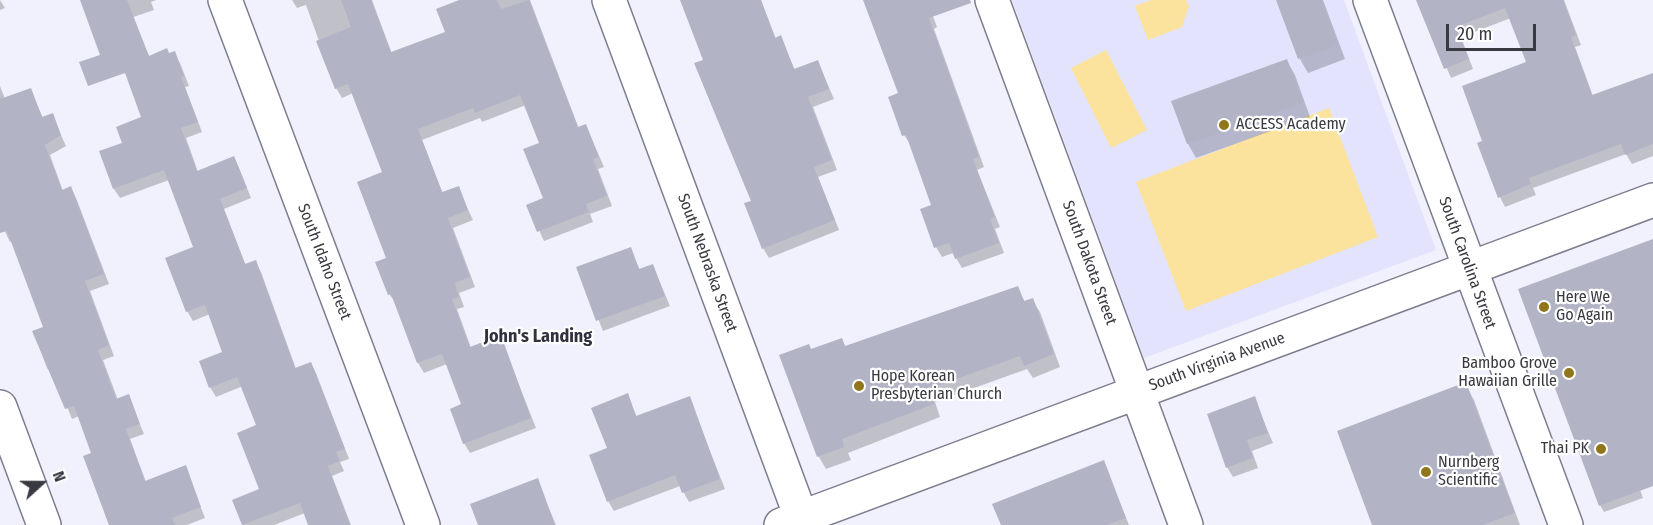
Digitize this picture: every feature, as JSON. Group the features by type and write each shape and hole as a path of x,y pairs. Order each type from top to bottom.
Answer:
{"street":[{"name":"South Idaho Street","path":"225,0 423,525"},
{"name":"South Nebraska Street","path":"609,0 796,522"},
{"name":"South Dakota Street","path":"992,0 1186,525"},
{"name":"South Carolina Street","path":"1370,0 1566,525"},
{"name":"South Virginia Avenue","path":"796,522 1653,200"},
{"path":"0,407 44,525"}],"shaded area":[{"name":"ACCESS Academy","path":"1012,0 1344,0 1436,250 1144,358"},
{"path":"1151,0 1186,0 1189,6 1182,27 1148,40 1135,6"},
{"path":"1106,50 1147,130 1111,148 1071,68"},
{"path":"1329,108 1378,237 1186,311 1136,182"}],"building":[{"path":"80,0 127,0 149,56 167,48 169,53 175,51 184,76 181,77 198,122 181,128 197,171 234,156 247,188 220,199 245,264 256,260 295,368 311,362 345,449 336,452 340,461 328,466 350,525 308,525 300,503 242,525 232,500 259,489 237,433 256,425 237,377 209,388 199,361 222,352 205,305 186,312 165,258 193,247 164,170 113,189 99,151 122,143 116,127 141,117 125,73 88,86 79,62 100,55"},
{"path":"341,0 371,0 391,52 445,32 436,9 459,0 497,0 501,9 529,0 578,127 586,124 599,157 593,159 607,196 586,204 589,212 537,232 526,205 543,198 523,149 539,143 520,95 475,113 473,108 418,129 442,192 459,186 468,210 448,218 470,277 455,283 459,297 452,299 470,347 501,335 531,418 463,444 450,409 461,404 442,354 417,363 391,294 388,295 375,262 386,258 357,182 382,172 348,84 335,89 316,41 351,27"},
{"path":"680,0 761,0 775,38 781,35 794,69 818,60 829,89 808,97 832,160 814,167 835,220 762,249 744,203 751,201 694,63 703,60"},
{"path":"863,0 970,0 971,3 929,18 979,157 973,159 995,217 990,219 999,243 955,259 949,243 934,248 920,209 931,205 906,135 902,136 888,97 898,93"},
{"path":"1276,0 1321,0 1338,45 1298,59"},
{"path":"1416,0 1563,0 1576,35 1571,37 1592,95 1653,73 1653,144 1625,155 1621,144 1529,178 1531,184 1498,198 1477,143 1482,141 1462,86 1526,62 1505,8 1456,27 1469,59 1444,69"},
{"path":"1287,59 1303,103 1187,144 1171,101"},
{"path":"31,88 42,117 53,113 61,135 45,145 62,190 71,186 104,274 85,281 109,345 98,350 116,399 129,394 140,424 126,429 145,481 186,465 201,507 172,518 175,525 109,525 83,456 91,453 74,406 65,409 32,331 43,327 7,231 0,233 0,99"},
{"path":"1653,239 1653,486 1599,506 1518,289"},
{"path":"631,247 639,269 653,264 665,296 596,321 576,267"},
{"path":"1018,286 1024,301 1033,298 1054,354 1024,366 1020,356 929,389 934,404 842,439 844,447 817,457 779,355 809,344 811,349 842,338 845,346"},
{"name":"Nurnberg Scientific","path":"1466,382 1515,513 1483,525 1372,525 1337,431"},
{"path":"628,393 636,416 690,396 720,479 682,493 675,475 607,502 589,455 607,448 591,408"},
{"path":"1255,396 1268,433 1247,440 1253,458 1226,468 1207,414"},
{"path":"1104,460 1126,518 1107,525 1001,525 992,504"},
{"path":"538,478 555,525 478,525 470,504"}],"place":[{"name":"ACCESS Academy","path":"1224,125"},
{"name":"Here We Go Again","path":"1544,307"},
{"name":"Bamboo Grove Hawaiian Grille","path":"1569,373"},
{"name":"Hope Korean Presbyterian Church","path":"859,386"},
{"name":"Thai PK","path":"1601,449"},
{"name":"Nurnberg Scientific","path":"1426,472"}],"district":[{"name":"John's Landing","path":"538,337"}]}
